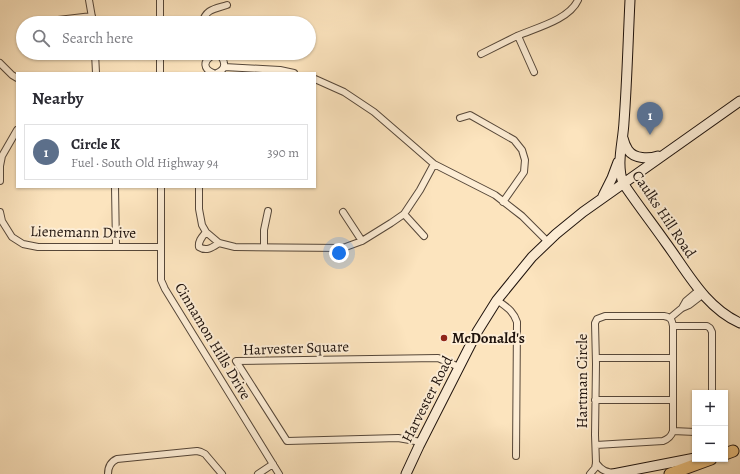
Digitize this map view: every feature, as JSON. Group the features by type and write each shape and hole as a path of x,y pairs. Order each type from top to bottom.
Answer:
{"highway":[{"path":"670,474 703,462"}],"main road":[{"name":"Caulks Hill Road","path":"630,0 624,126 620,168 623,183 701,292 729,318 740,323"},
{"name":"Harvester Road","path":"409,471 421,442 477,332 496,300 530,260 575,217 740,101"},
{"path":"622,138 628,151 635,156 646,158 655,157 666,152"},
{"path":"602,198 612,178 621,153"},
{"path":"616,473 692,459"}],"street":[{"path":"89,0 91,16"},
{"path":"160,0 160,16"},
{"path":"481,54 562,16 576,4 578,0"},
{"path":"204,16 210,10 228,5"},
{"path":"518,36 534,72"},
{"path":"95,60 96,72"},
{"path":"160,60 160,72"},
{"path":"207,60 207,69 210,72"},
{"path":"219,72 224,67 223,60"},
{"path":"0,63 16,77"},
{"path":"224,67 280,70 289,72"},
{"path":"316,79 344,92 374,112 434,164 495,195 522,216 548,242"},
{"path":"460,118 470,116 514,140 522,150 525,160 524,172 503,202"},
{"path":"0,181 2,156 16,132"},
{"path":"199,188 199,209 202,225 206,232 219,243 235,247 343,248 362,241 404,214 420,190 434,164"},
{"path":"115,188 116,246"},
{"name":"Cinnamon Hills Drive","path":"161,188 162,280 165,289 279,474"},
{"name":"Lienemann Drive","path":"0,212 2,221 12,237 23,244 38,247 161,247"},
{"path":"264,248 264,230 268,212"},
{"path":"343,212 362,241"},
{"path":"404,214 424,236"},
{"path":"206,232 200,239 199,243 202,249 207,250 219,243"},
{"path":"692,432 673,432 673,322 670,318 682,308 689,305 701,292"},
{"path":"496,300 512,312 517,322 516,456"},
{"name":"Hartman Circle","path":"590,474 595,468 596,463 595,323 597,319 604,316 664,316 670,318"},
{"path":"673,326 707,326 711,329 712,390"},
{"name":"Harvester Square","path":"421,442 398,438 287,441 236,361 438,358 459,367"},
{"path":"596,358 672,358"},
{"path":"595,400 673,400"},
{"name":"Hartman Circle","path":"596,445 663,441 672,436 673,432"},
{"path":"108,474 110,464 117,459 197,451 205,454 222,474"},
{"path":"596,463 606,472 616,473"},
{"path":"258,474 273,464"}],"place":[{"name":"Circle K","path":"650,135"},
{"name":"McDonald's","path":"444,338"}]}
